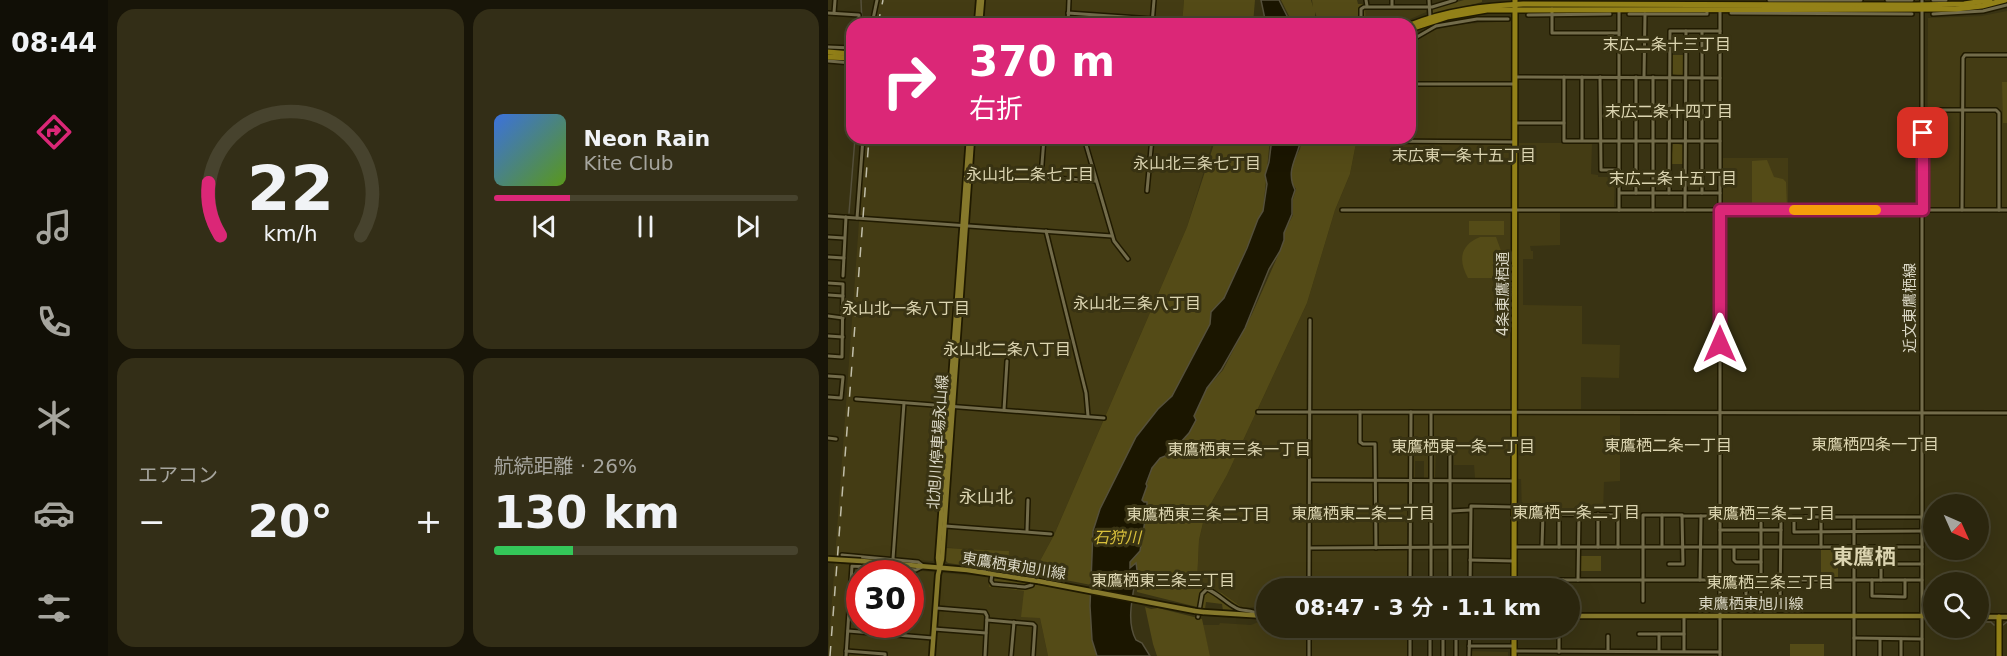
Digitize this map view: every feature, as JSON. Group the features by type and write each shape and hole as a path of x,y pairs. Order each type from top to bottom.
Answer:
{"highway":[{"path":"1416,26 1485,6 1532,2 1618,4 1698,2 1720,4 1745,11 1836,11 1944,2 1964,4 1990,0"},
{"path":"1922,5 1964,11 2005,0"},
{"path":"1515,4 1552,12 1602,12 1618,4 1643,12 1707,9 1720,4 1736,2 1900,7"},
{"name":"4条東鷹栖通","path":"1514,578 1515,4"},
{"path":"828,54 846,56"},
{"path":"1998,656 1999,617"}],"main road":[{"path":"979,18 980,0"},
{"name":"北旭川停車場永山線","path":"932,656 970,144"},
{"name":"東鷹栖東旭川線","path":"828,559 846,560"},
{"name":"東鷹栖東旭川線","path":"924,567 992,573 1188,610 1196,614 1203,612 1256,616"},
{"name":"東鷹栖東旭川線","path":"1580,616 1922,616"},
{"path":"1989,617 2007,617"}],"street":[{"path":"834,13 835,0"},
{"path":"873,18 877,0"},
{"path":"1068,18 1069,0"},
{"path":"1153,18 1154,0"},
{"path":"1366,0 1367,6"},
{"path":"1392,0 1392,6"},
{"path":"1411,0 1411,6"},
{"path":"1429,0 1431,22"},
{"path":"1361,18 1362,8 1367,6 1429,7 1455,0"},
{"path":"1769,0 1792,3 1861,0"},
{"path":"1887,0 1912,14"},
{"path":"1900,7 1912,0"},
{"path":"1933,0 1944,2"},
{"path":"1618,4 1619,210"},
{"path":"1469,646 1537,654 1597,654 1608,651 1617,654 1636,654 1684,651 1720,654 1720,4"},
{"name":"近文東鷹栖線","path":"1922,5 1922,656"},
{"path":"1933,14 1983,11 2007,5"},
{"path":"1478,19 1485,6"},
{"path":"1731,13 1745,11"},
{"path":"1528,15 1552,12 1552,33 1619,33"},
{"path":"1602,12 1610,14"},
{"path":"1629,14 1643,12 1644,77"},
{"path":"828,13 859,15 859,18"},
{"path":"1068,13 1139,18"},
{"path":"1416,36 1431,22 1508,19"},
{"path":"1670,194 1670,32 1720,31"},
{"path":"1685,210 1686,32"},
{"path":"1702,32 1702,193"},
{"path":"828,47 846,48"},
{"path":"1962,210 1962,58 1965,55 2007,55"},
{"path":"828,62 846,63"},
{"path":"1564,77 1564,141 1720,141"},
{"path":"1416,84 1564,77 1720,78"},
{"path":"1582,77 1582,140"},
{"path":"1600,77 1600,170 1619,170"},
{"path":"1636,77 1636,193"},
{"path":"1653,77 1653,210"},
{"path":"1923,110 1996,111 1999,113 1998,210"},
{"path":"1515,123 1564,123"},
{"path":"1416,141 1515,142"},
{"path":"857,218 863,144"},
{"path":"1044,144 1041,177 1096,181"},
{"path":"1086,144 1112,236 1128,259"},
{"path":"1148,191 1152,144"},
{"path":"1619,193 1720,193"},
{"path":"1342,210 2007,210"},
{"path":"828,216 1112,236"},
{"path":"843,276 846,217"},
{"path":"1046,231 1086,393 1088,416"},
{"path":"828,237 845,238"},
{"path":"828,257 844,258"},
{"path":"828,283 843,284 842,357 828,356"},
{"path":"828,295 843,296"},
{"path":"828,316 843,318"},
{"path":"1309,578 1310,320"},
{"path":"828,336 843,337"},
{"path":"1004,410 1007,361"},
{"path":"828,376 843,377 841,398 828,397"},
{"path":"856,399 1104,418"},
{"path":"892,559 904,403"},
{"path":"1258,412 2007,413"},
{"path":"1360,412 1360,442 1375,444 1376,548"},
{"path":"1410,578 1411,412"},
{"path":"1431,412 1431,578"},
{"path":"828,438 837,439"},
{"path":"1431,449 1450,449 1450,578"},
{"path":"1310,480 1515,481"},
{"path":"1026,532 1028,500"},
{"path":"1470,578 1471,506 1515,507"},
{"path":"1450,511 1470,510"},
{"path":"1542,547 1543,514 1618,515 1618,547"},
{"path":"1558,514 1559,547"},
{"path":"1578,578 1579,514"},
{"path":"1598,514 1598,547"},
{"path":"1643,601 1643,515 1749,516"},
{"path":"1662,515 1662,547"},
{"path":"1670,564 1683,564 1682,516"},
{"path":"1700,580 1701,516"},
{"path":"1821,517 1821,547"},
{"path":"1854,517 1854,656"},
{"path":"1922,517 1794,518 1794,532 1922,531"},
{"path":"1761,523 1761,602"},
{"path":"1719,601 1778,602 1780,600 1781,523"},
{"path":"942,526 1051,534"},
{"path":"1720,530 1780,530"},
{"path":"1309,548 1470,547"},
{"path":"1515,547 1922,547"},
{"path":"1734,547 1736,562 1761,562"},
{"path":"1881,547 1881,580"},
{"path":"842,555 901,560"},
{"path":"1470,560 1515,561"},
{"path":"1881,564 1922,564"},
{"path":"983,572 987,567 1016,572 1032,571 1035,574 1032,585 1025,587 993,584 991,582 992,573"},
{"path":"1580,580 1922,580"},
{"path":"1746,580 1746,601"},
{"path":"1872,580 1872,596 1905,597 1905,580"},
{"path":"1196,614 1202,594 1208,589 1238,609 1256,612"},
{"path":"936,608 985,612 987,616 985,656"},
{"path":"1684,616 1684,651"},
{"path":"987,620 1033,624 1035,626 1032,656"},
{"path":"1011,656 1014,622"},
{"path":"934,629 986,633"},
{"path":"1639,634 1684,634"},
{"path":"1659,634 1659,651"},
{"path":"1608,636 1608,651"},
{"path":"924,637 933,638"},
{"path":"847,638 846,654 885,654 885,656"},
{"path":"1309,638 1309,656"},
{"path":"1410,638 1410,656"},
{"path":"1430,638 1430,656"},
{"path":"1443,638 1443,656"},
{"path":"1456,638 1456,656"},
{"path":"1469,638 1469,656"},
{"path":"1558,653 1559,638"},
{"path":"1854,638 1922,639"},
{"path":"1880,639 1880,656"},
{"path":"1901,639 1901,656"}],"shaded area":[{"path":"880,0 1184,0 1182,18 876,18"},
{"path":"1184,0 1255,0 1254,18 1182,18"},
{"path":"1281,0 1311,0 1313,7 1312,0 1357,0 1358,4 1365,4 1366,18 1336,18 1336,16 1317,18 1315,12 1315,18 1290,18"},
{"path":"1464,0 1482,0 1482,2 1433,15 1432,9"},
{"path":"1365,9 1431,10 1413,18 1366,18"},
{"path":"2007,11 2007,207 1931,208 1927,204 1928,18 1982,16"},
{"path":"1511,21 1512,143 1592,143 1591,174 1598,175 1598,177 1615,177 1614,208 1560,207 1560,245 1530,246 1533,259 1523,259 1523,305 1582,306 1582,344 1620,345 1619,378 1581,377 1581,409 1620,409 1620,481 1604,482 1603,513 1522,514 1521,479 1475,478 1474,465 1454,465 1454,448 1436,448 1435,478 1424,479 1424,461 1415,461 1415,478 1407,479 1407,578 1256,578 1256,607 1243,608 1222,593 1197,582 1199,540 1205,514 1227,475 1307,303 1335,210 1350,174 1356,144 1416,144 1416,40 1449,25"},
{"path":"1671,55 1684,55 1683,76 1671,74"},
{"path":"2002,82 2007,82 2007,123 2003,123"},
{"path":"1673,143 1684,145 1684,164 1671,164"},
{"path":"865,144 1212,144 1187,227 1054,535 1035,570 1008,568 1008,551 936,547 933,561 841,555 841,564 846,564 846,638 924,638 924,571 990,577 990,587 1024,591 1040,618 1048,656 828,656"},
{"path":"1213,144 1269,144 1263,211 1224,298 1213,310 1210,324 1172,396 1158,409 1093,531 1091,585 985,564 976,567 948,563 945,560 946,548 1009,551 1008,568 1035,570 1054,535 1187,227"},
{"path":"1301,144 1356,144 1350,174 1335,210 1307,303 1227,475 1205,514 1199,540 1197,582 1222,593 1243,608 1236,612 1223,611 1222,604 1206,602 1205,609 1137,592 1136,564 1129,568 1130,562 1140,551 1147,503 1142,500 1152,468 1160,458 1170,454 1189,433 1207,388 1223,370 1252,314 1293,215 1293,199 1296,189 1290,180 1293,162"},
{"path":"1722,158 1788,158 1788,208 1722,208"},
{"path":"1767,160 1774,177 1786,182 1787,207 1752,207 1752,161"},
{"path":"1469,221 1504,221 1504,235 1469,235"},
{"path":"1480,237 1496,237 1508,270 1502,278 1468,278 1463,265 1463,254 1468,244"},
{"path":"1821,549 1853,550 1853,565 1838,566 1838,579 1821,579"},
{"path":"1580,556 1601,556 1601,571 1580,571"},
{"path":"990,577 1090,593 1092,640 1097,656 1048,656 1040,618 1021,617 1024,591 989,587"},
{"path":"1145,607 1202,619 1210,656 1157,656"},
{"path":"1220,623 1251,625 1256,623 1256,638 1409,638 1411,656 1210,656 1202,625 1219,625"},
{"path":"1790,644 1824,644 1824,656 1790,656"},
{"path":"1471,651 1508,652 1508,656 1470,656"}],"water":[{"path":"1261,0 1279,0 1288,18 1265,18"},
{"name":"石狩川","path":"1271,144 1299,144 1291,176 1295,190 1292,199 1292,214 1280,251 1269,269 1245,328 1221,370 1207,388 1189,433 1170,454 1160,458 1152,468 1142,500 1147,502 1147,508 1140,551 1130,562 1130,568 1136,563 1137,570 1131,606 1131,624 1136,640 1142,643 1150,656 1097,656 1092,640 1090,606 1093,531 1100,509 1136,437 1158,409 1172,396 1210,324 1211,312 1224,298 1263,211 1267,184 1265,175"}],"waterway":[{"path":"861,0 862,18"},
{"path":"849,213 855,144"},
{"path":"1989,622 1994,625"},
{"path":"2003,625 2007,622"}],"railway":[{"path":"879,18 883,0"},
{"path":"830,656 869,144"}],"slow traffic":[{"path":"1794,210 1876,210"}],"district":[{"name":"末広二条十三丁目","path":"1667,44"},
{"name":"末広二条十四丁目","path":"1669,111"},
{"name":"末広東一条十五丁目","path":"1464,155"},
{"name":"永山北三条七丁目","path":"1197,163"},
{"name":"永山北二条七丁目","path":"1030,174"},
{"name":"末広二条十五丁目","path":"1673,178"},
{"name":"永山北三条八丁目","path":"1137,303"},
{"name":"永山北一条八丁目","path":"906,308"},
{"name":"永山北二条八丁目","path":"1007,349"},
{"name":"東鷹栖四条一丁目","path":"1875,444"},
{"name":"東鷹栖二条一丁目","path":"1668,445"},
{"name":"東鷹栖東一条一丁目","path":"1463,446"},
{"name":"東鷹栖東三条一丁目","path":"1239,449"},
{"name":"永山北","path":"986,496"},
{"name":"東鷹栖一条二丁目","path":"1576,512"},
{"name":"東鷹栖東二条二丁目","path":"1363,513"},
{"name":"東鷹栖三条二丁目","path":"1771,513"},
{"name":"東鷹栖東三条二丁目","path":"1198,514"},
{"name":"東鷹栖","path":"1864,557"},
{"name":"東鷹栖東三条三丁目","path":"1163,580"},
{"name":"東鷹栖三条三丁目","path":"1770,582"}],"route":[{"path":"1720,344 1720,210 1923,210 1923,133"}]}
